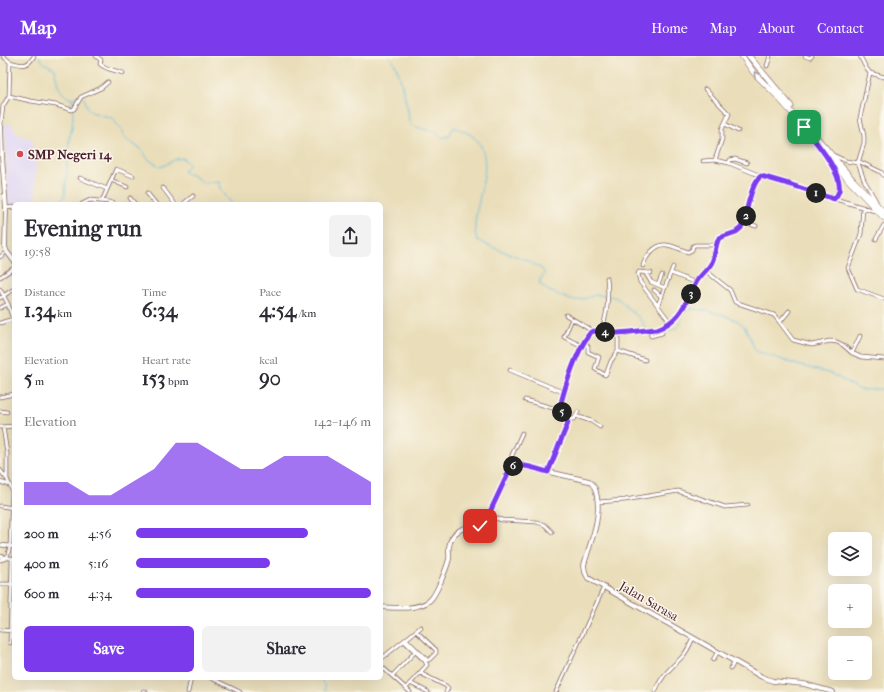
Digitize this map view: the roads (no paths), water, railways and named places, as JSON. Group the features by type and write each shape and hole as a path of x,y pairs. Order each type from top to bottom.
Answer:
{"main road":[{"path":"742,56 754,73 778,97 881,211 884,218"},
{"path":"749,56 830,156"}],"street":[{"path":"3,56 10,62 22,65 26,65 31,62 34,56"},
{"path":"96,56 101,60 101,65 109,70 114,69 123,73"},
{"path":"767,66 770,56"},
{"path":"805,56 810,58 812,56"},
{"path":"860,56 870,73 884,77"},
{"path":"10,62 9,96 3,106 0,123 6,208 5,244 7,252 12,258"},
{"path":"870,73 860,118 864,143 858,162 864,180 881,211"},
{"path":"9,96 56,105 71,110 74,109 81,97 101,88 108,82"},
{"path":"705,89 729,114 722,129 722,139 715,160"},
{"path":"725,124 738,131"},
{"path":"830,156 846,161 858,162 881,172 884,176"},
{"path":"830,156 839,184 839,191 834,199"},
{"path":"728,163 733,159 747,163"},
{"path":"703,161 715,160 728,163 761,176 834,199 863,208 881,211"},
{"path":"102,201 116,169 133,176"},
{"path":"510,468 517,465 548,472 568,426 567,419 560,408 564,392 575,362 591,332 596,330 601,332 618,333 651,332 670,322 684,307 697,280 706,271 713,260 716,244 722,236 740,230 744,222 757,180 761,176"},
{"path":"80,178 107,189"},
{"path":"111,180 127,187"},
{"path":"163,188 174,202"},
{"path":"147,193 154,202"},
{"path":"186,202 193,196"},
{"path":"0,198 5,197"},
{"path":"130,198 133,202"},
{"path":"86,202 90,200 111,202"},
{"path":"6,208 12,207"},
{"path":"863,208 861,234 848,268 857,289 884,299"},
{"path":"744,222 756,226"},
{"path":"876,239 884,224"},
{"path":"0,246 5,244"},
{"path":"643,266 648,255 657,248 665,245 688,252 692,250 693,246 695,245 716,244"},
{"path":"0,256 4,254"},
{"path":"658,306 673,267"},
{"path":"0,276 12,269"},
{"path":"706,271 730,290 735,302 774,315 792,340 812,345 830,341 837,342 852,353 861,357 884,359"},
{"path":"651,273 639,272 640,282 670,322"},
{"path":"645,272 651,282 665,288"},
{"path":"671,273 691,281"},
{"path":"658,285 662,275"},
{"path":"601,332 606,320 608,303 607,278"},
{"path":"0,289 8,304 12,316"},
{"path":"0,298 12,290"},
{"path":"654,290 662,297"},
{"path":"0,308 8,304"},
{"path":"780,322 790,311"},
{"path":"566,315 589,329 591,332"},
{"path":"0,323 12,319"},
{"path":"572,319 564,337 588,346 588,352 599,357 595,369 605,375 611,361 618,351 618,333"},
{"path":"651,332 653,336 662,334"},
{"path":"852,353 860,336"},
{"path":"618,351 645,360"},
{"path":"510,370 523,377 564,392"},
{"path":"0,397 12,394"},
{"path":"525,400 553,408 560,408"},
{"path":"0,411 7,412"},
{"path":"567,419 574,420 577,414 600,427"},
{"path":"7,479 8,459 1,427 12,426"},
{"path":"383,607 410,607 419,605 429,601 434,595 448,561 449,547 452,537 462,528 480,526 488,516 504,484 510,468 512,455 522,433"},
{"path":"0,470 10,485 12,495"},
{"name":"Jalan Sarasa","path":"548,472 591,482 596,491 598,502 597,521 584,569 588,578 694,638 717,653 762,677 773,681 799,683 833,692"},
{"path":"0,482 10,485"},
{"path":"598,502 625,500 678,491 725,507 748,505"},
{"path":"0,506 12,508"},
{"path":"488,516 502,520 537,522 545,525 552,532"},
{"path":"0,545 12,547 7,557 0,560"},
{"path":"0,556 12,559"},
{"path":"0,584 12,584"},
{"path":"556,692 604,587"},
{"path":"383,657 421,627"},
{"path":"0,630 12,631 10,643"},
{"path":"405,640 427,660 429,660 436,653 436,650 416,631"},
{"path":"655,692 665,673 685,653 694,638"},
{"path":"405,640 426,663 426,666 406,688"},
{"path":"392,676 415,652"},
{"path":"713,660 717,653"},
{"path":"731,668 734,662"},
{"path":"383,668 410,692"},
{"path":"420,673 446,686 448,688 446,692"},
{"path":"188,692 191,680"},
{"path":"215,680 240,692"},
{"path":"410,683 428,692"}],"waterway":[{"path":"39,56 44,63 55,69 57,83 64,94 72,99 82,95"},
{"path":"389,56 394,62 399,74 408,110 409,121 413,126 436,132 442,138 449,136 454,127 472,136 480,144 484,153 485,164 476,217 475,229 477,240 526,260 542,269 545,274 540,279 540,284 549,291 571,300 580,300 596,295 606,296"},
{"path":"84,98 87,107 91,112 112,118 121,129 123,136 141,149 149,160 161,167 176,159 183,158 189,165 183,171 204,183 218,181 220,183 219,187 230,202"},
{"path":"59,202 65,196 69,139 73,116 72,100"},
{"path":"609,296 622,302 628,309 640,318 645,328"},
{"path":"663,333 677,328 681,323 680,317 688,309 716,313 731,318 742,324 746,329 756,351 801,366 832,374 860,390 884,389"},
{"path":"646,332 646,334 650,334"},
{"path":"321,680 325,687 325,692"}],"place":[{"name":"SMP Negeri 14","path":"20,154"}]}
